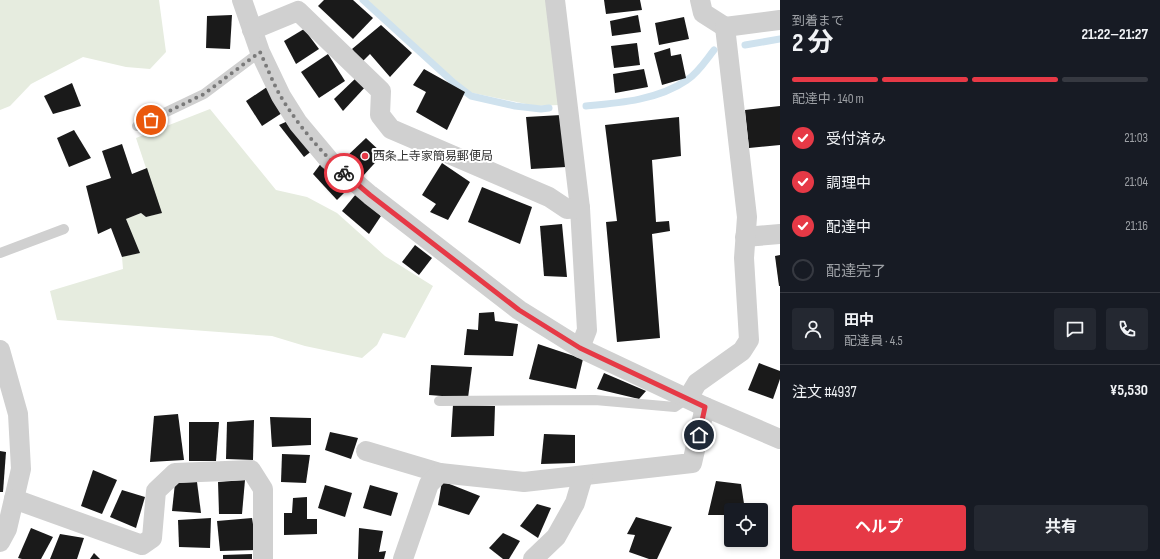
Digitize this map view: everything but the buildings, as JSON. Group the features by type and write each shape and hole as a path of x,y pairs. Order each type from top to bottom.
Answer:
{"street":[{"path":"242,0 260,52 281,96 298,123 329,160 370,195 519,310 580,348 780,439"},
{"path":"555,0 580,208 587,330 580,348"},
{"path":"700,0 703,13 725,27 780,20"},
{"path":"252,30 298,11 381,91 380,115 391,129 549,197 566,209 580,208"},
{"path":"366,451 440,473 524,482 692,463 697,383 742,351 749,340 744,258 746,217 725,27"},
{"path":"745,237 780,234"},
{"path":"0,350 18,414 21,470 7,529 0,542"},
{"path":"14,499 146,552 152,538 156,491 175,473 251,470 263,489 262,559"},
{"path":"403,559 429,484 440,473"},
{"path":"533,559 556,538 575,503 583,476"}],"lane":[{"path":"137,126 204,94 260,52"},
{"path":"0,253 64,229"},
{"path":"439,401 595,400 675,407 697,402"}],"shaded area":[{"path":"0,0 159,0 166,52 150,69 126,67 83,57 31,84 10,106 0,110"},
{"path":"366,0 546,0 559,105 536,106 468,92"},
{"path":"210,109 276,190 307,197 337,213 385,256 433,286 405,338 383,333 377,345 362,358 305,346 272,336 57,320 50,291 123,269 122,257 139,253 126,219 141,213 146,217 161,213 136,138"}],"waterway":[{"path":"363,0 454,83 471,96 515,106 541,109 549,108"},
{"path":"745,45 780,39"},
{"path":"586,106 625,102 651,96 676,87 695,74 714,50"}],"way so far":[{"path":"151,120 204,94 260,52 281,96 298,123 329,160 344,173"}],"place":[{"name":"西条上寺家簡易郵便局","path":"365,156"}],"route":[{"path":"344,173 370,195 519,310 580,348 705,407 699,435"}]}
